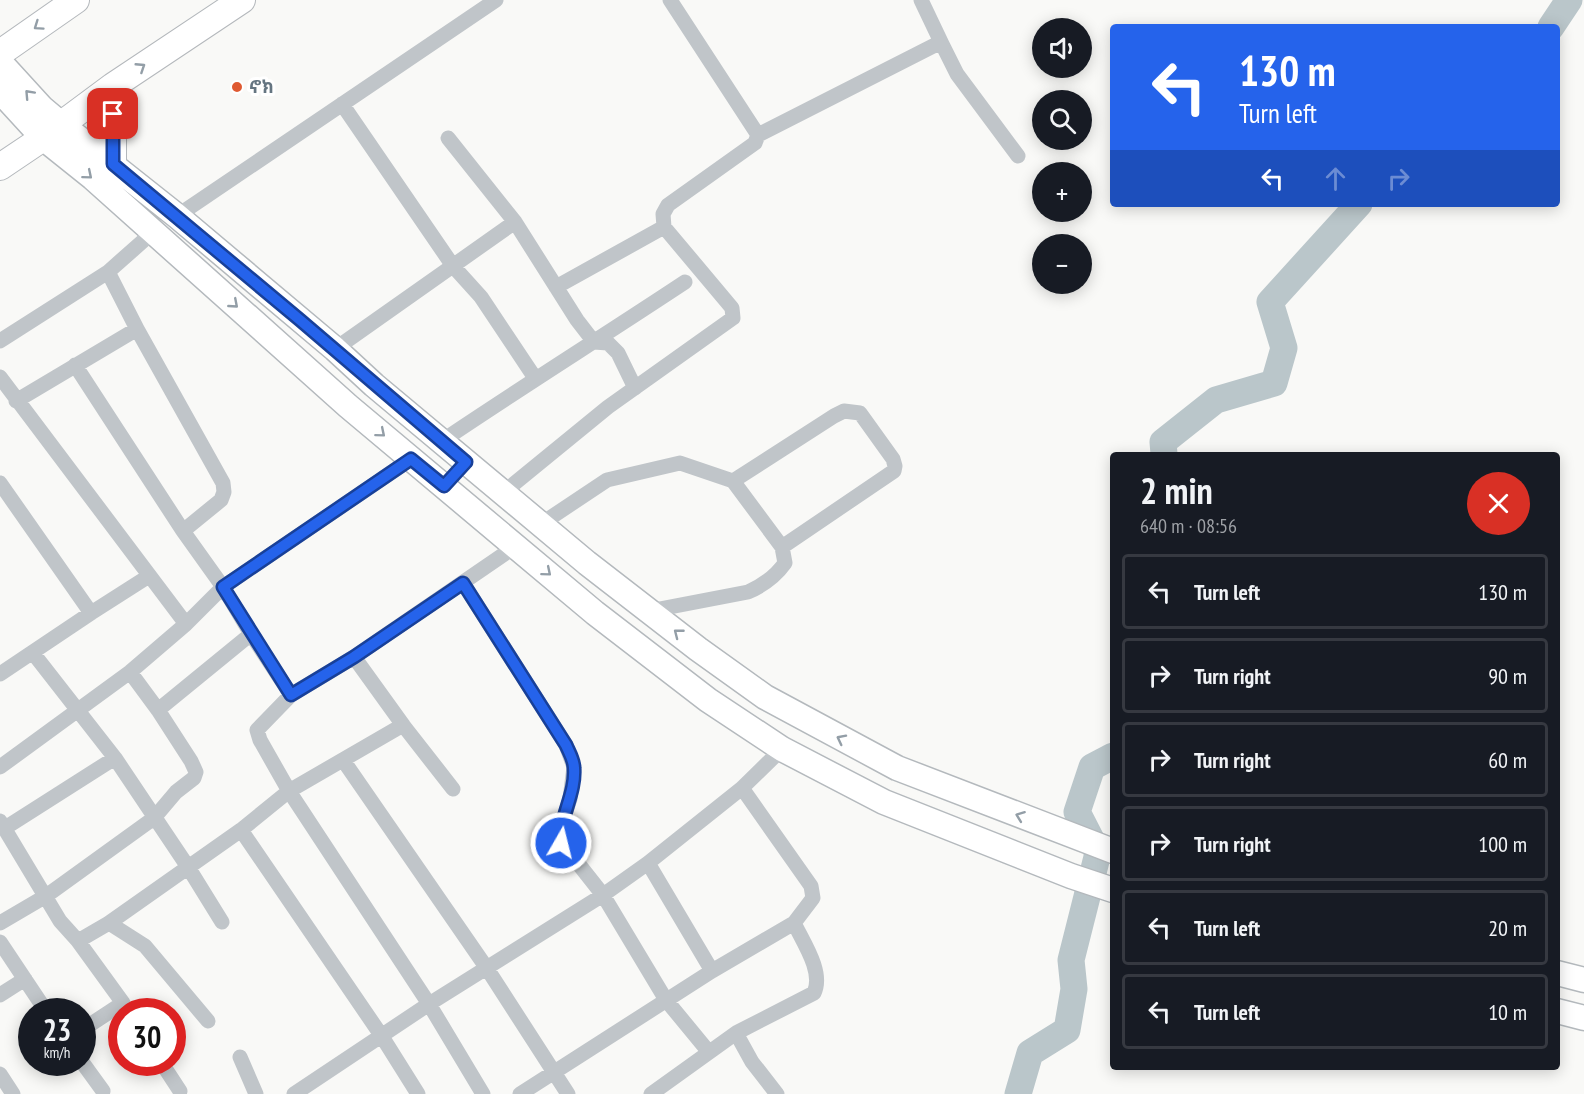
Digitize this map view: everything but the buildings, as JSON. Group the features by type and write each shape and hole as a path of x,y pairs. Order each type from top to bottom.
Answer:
{"highway":[{"path":"0,53 76,0"},
{"path":"0,167 113,86 242,0"},
{"path":"113,86 113,164"}],"main road":[{"path":"0,62 42,108 52,131 93,178 152,233 411,459 596,613 708,700 782,749 884,802 1107,888"},
{"path":"0,91 52,131 113,164 586,563 765,697 897,768 1108,850"},
{"path":"444,486 466,462"},
{"path":"884,802 897,768"},
{"path":"1560,974 1584,980"},
{"path":"1560,1012 1584,1018"}],"street":[{"path":"177,216 496,0"},
{"path":"670,0 758,135"},
{"path":"921,0 957,74 1018,156"},
{"path":"504,492 608,407 733,318 734,313 728,303 664,227 663,214 668,205 755,143 758,135 941,42"},
{"path":"342,104 453,266 482,297 535,378"},
{"path":"448,138 515,222 577,320 594,342 608,343 618,352 635,388"},
{"path":"335,349 515,222"},
{"path":"556,287 664,227"},
{"path":"0,341 108,272 152,233"},
{"path":"108,272 137,329 223,483 224,492 221,500 183,531"},
{"path":"442,441 685,282"},
{"path":"16,401 137,329"},
{"path":"75,365 183,531 223,587 291,695"},
{"path":"0,377 186,624"},
{"path":"733,481 834,416 844,411 860,413 893,459 894,471 782,548"},
{"path":"0,766 130,672 186,624 223,587 411,459"},
{"path":"542,524 607,480 663,466 680,463 733,481 782,548 785,563 777,574 762,586 748,592 649,611"},
{"path":"0,483 91,612"},
{"path":"483,1094 429,1004 289,791 260,740 257,730 291,695 354,657 516,546"},
{"path":"0,674 149,576"},
{"path":"463,583 566,745 574,767 570,799 560,830 561,843 603,896 666,1000 708,1052"},
{"path":"158,710 251,634"},
{"path":"33,653 115,758 222,922"},
{"path":"354,657 453,789"},
{"path":"0,923 46,896 154,818 176,792 194,778 196,772 191,760 130,672"},
{"path":"78,941 109,923 241,830 289,791 403,725"},
{"path":"294,1094 486,967 603,896 742,788 782,749"},
{"path":"115,758 3,824 60,921 78,941 119,998"},
{"path":"343,760 486,967 568,1094"},
{"path":"520,1094 712,971 794,923 813,898 813,892 742,788"},
{"path":"241,830 381,1035 418,1094"},
{"path":"648,863 712,971"},
{"path":"109,923 145,946 208,1021"},
{"path":"651,1094 736,1033 814,993 818,986 816,971 794,923"},
{"path":"0,942 37,998"},
{"path":"0,995 25,979"},
{"path":"736,1033 752,1062 777,1094"},
{"path":"240,1057 256,1094"},
{"path":"0,1074 13,1094"},
{"path":"92,1076 103,1090"},
{"path":"170,1076 180,1091"}],"waterway":[{"path":"1553,24 1569,0"},
{"path":"1164,452 1163,442 1216,400 1274,383 1284,348 1270,302 1356,207"},
{"path":"1018,1094 1030,1053 1067,1030 1074,989 1071,960 1098,853 1077,812 1092,767 1110,758"}],"place":[{"name":"ኖክ","path":"237,87"}],"route":[{"path":"113,114 113,164 335,349 466,462 444,486 411,459 223,587 251,634 291,695 354,657 463,583 566,745 574,767 570,799 560,830 561,843"}]}
